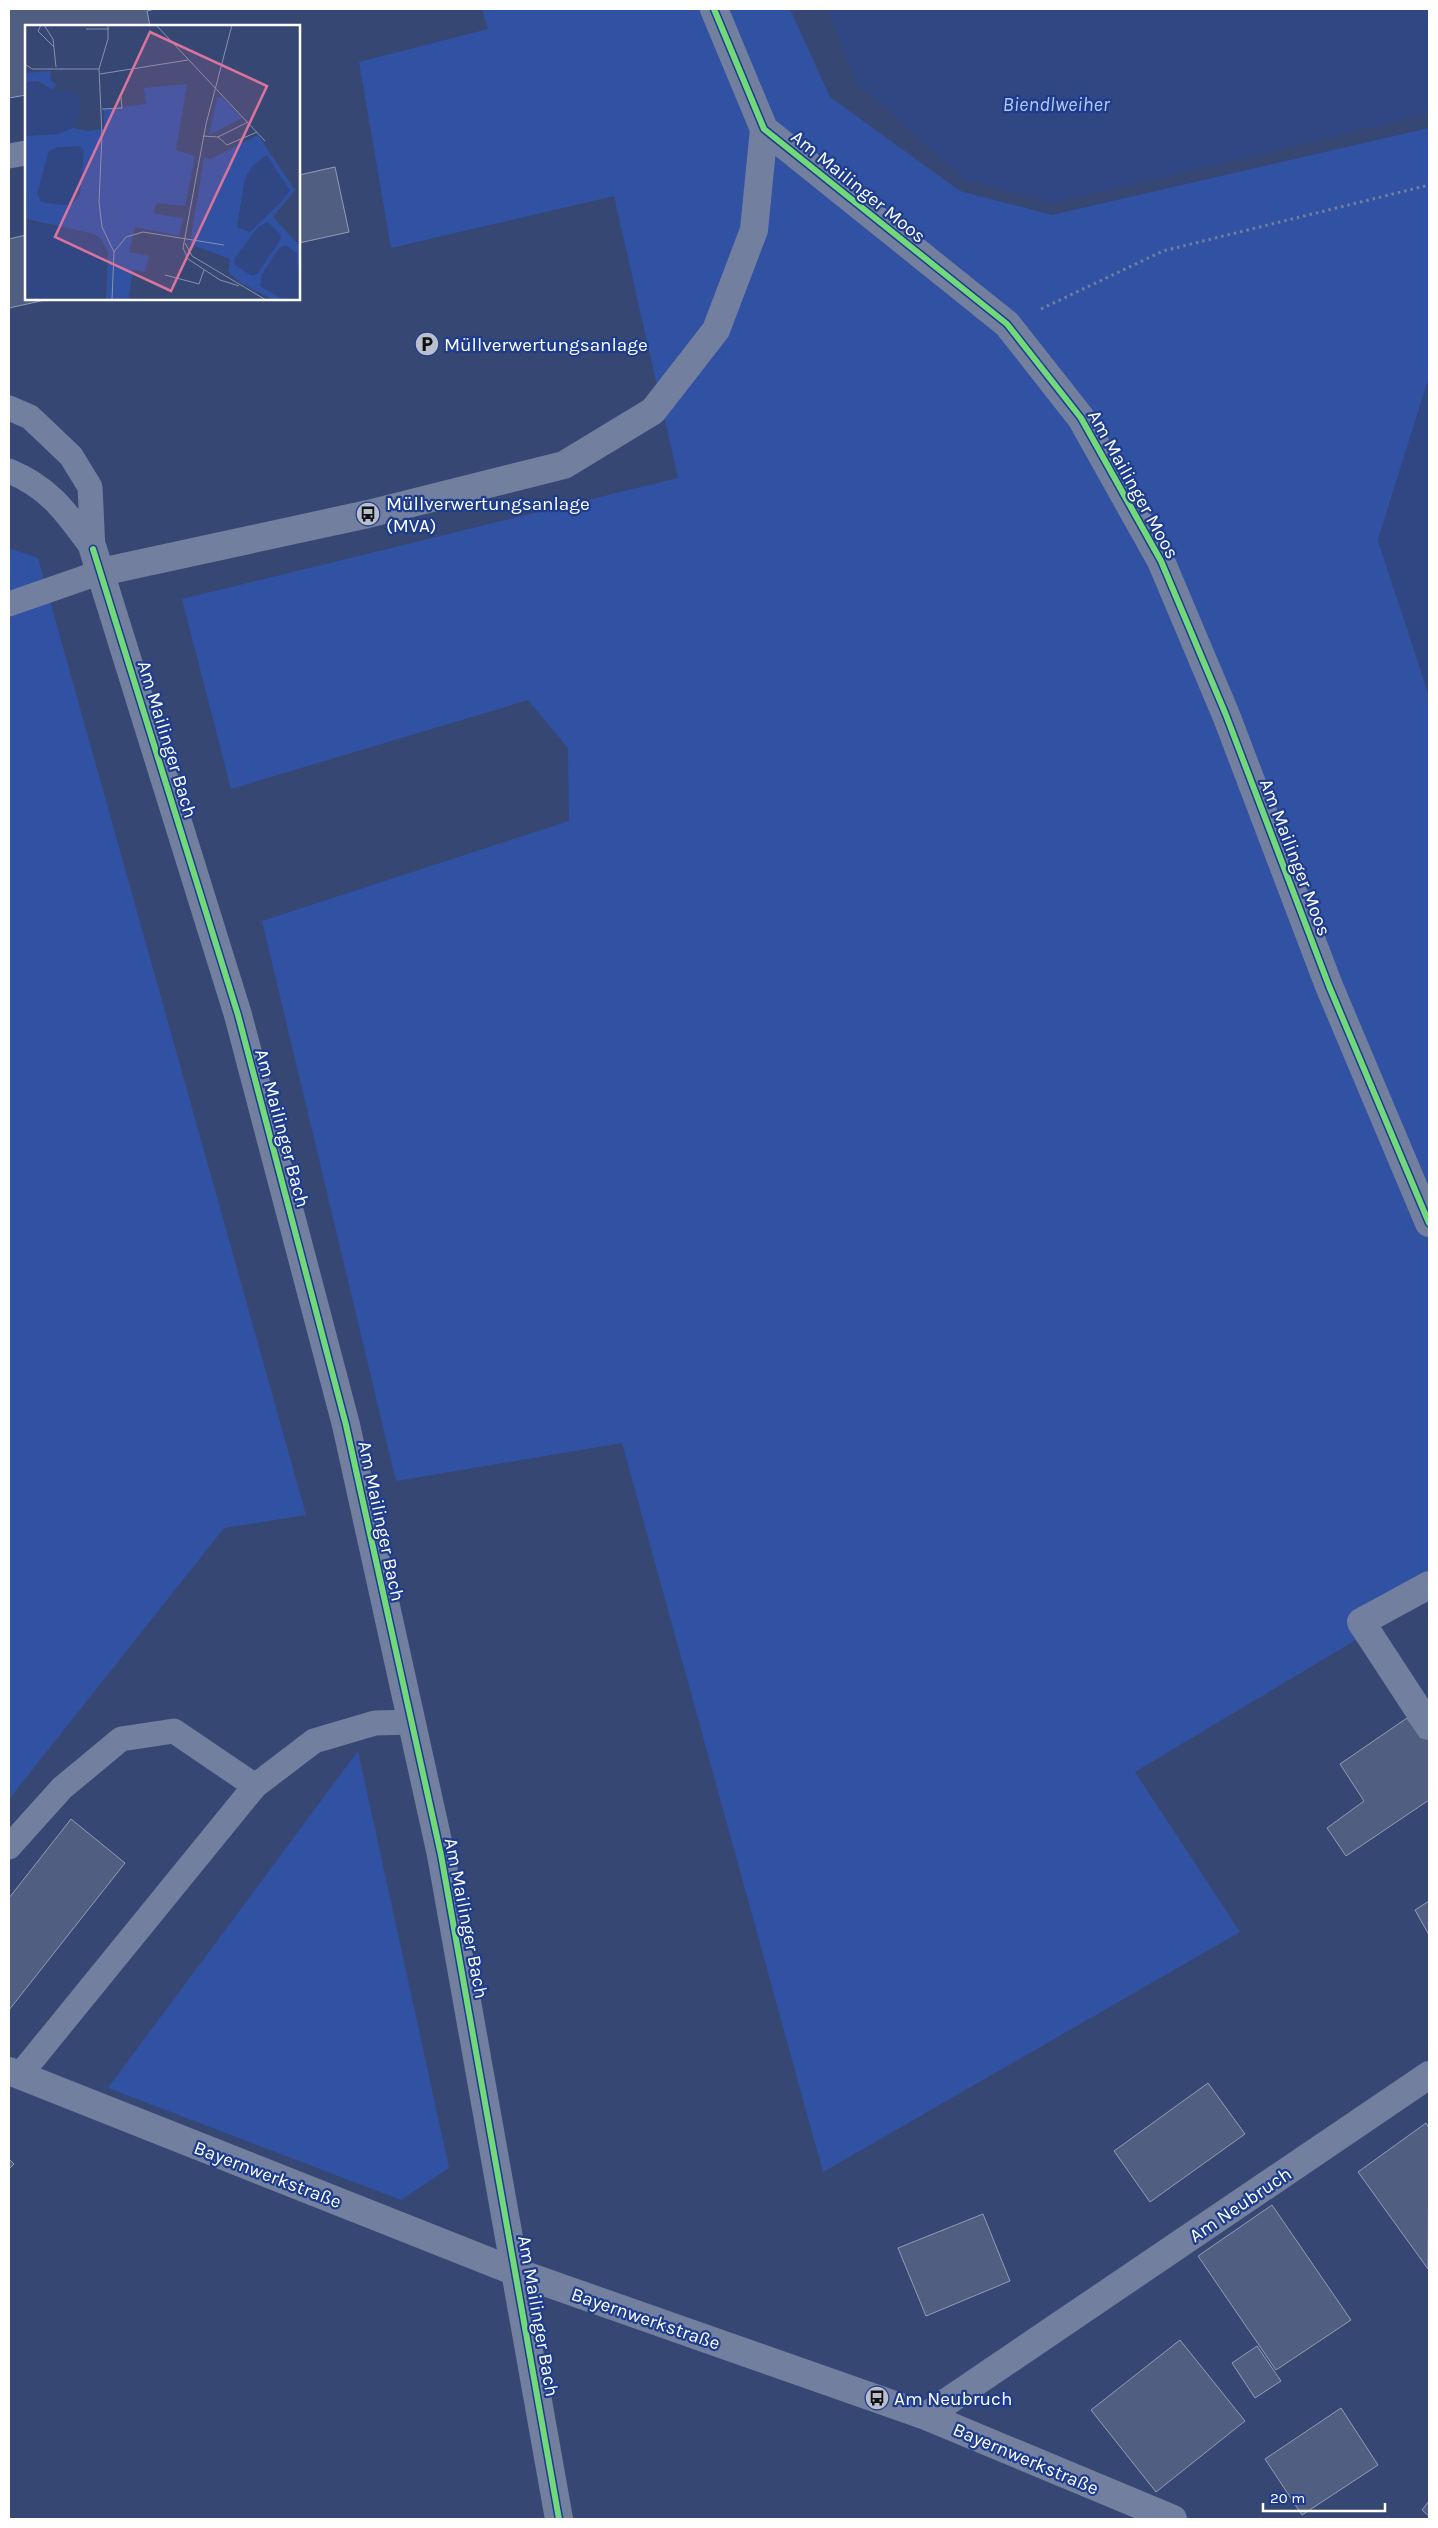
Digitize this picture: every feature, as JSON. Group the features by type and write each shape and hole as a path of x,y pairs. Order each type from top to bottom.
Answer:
{"street":[{"name":"Am Mailinger Moos","path":"714,9 764,129 1008,324 1081,418 1161,561 1226,715 1329,986 1429,1223"},
{"path":"97,561 368,514 564,466 653,411 716,330 754,230 764,129"},
{"name":"Am Mailinger Bach","path":"97,561 238,1014 346,1425 441,1855 560,2519"},
{"path":"1429,1585 1361,1622 1429,1726"},
{"name":"Bayernwerkstraße","path":"14,2074 516,2272 926,2416 1172,2519"},
{"name":"Am Neubruch","path":"926,2416 1429,2075"}],"lane":[{"path":"9,156 25,153"},
{"path":"9,408 30,416 72,456 90,486 97,561"},
{"path":"9,472 20,476 57,501 97,561"},
{"path":"9,604 97,561"},
{"path":"14,2074 255,1786 314,1741 375,1723 412,1722"},
{"path":"9,1847 62,1788 121,1739 174,1732 255,1786"}],"path":[{"path":"1008,324 1163,251 1429,185"}],"shaded area":[{"path":"482,9 790,9 830,97 960,191 1052,215 1429,128 1429,377 1378,540 1429,696 1429,1596 1135,1772 1240,1932 823,2172 622,1443 396,1481 262,921 569,821 568,748 528,700 231,789 182,599 678,478 614,196 391,248 359,62 488,29"},
{"path":"9,548 38,558 306,1515 224,1528 9,1799"},
{"path":"358,1751 449,2168 401,2200 108,2088"}],"water":[{"name":"Biendlweiher","path":"827,9 1429,9 1429,114 1053,203 965,180 856,82"},
{"path":"1429,377 1429,696 1378,540"}],"building":[{"path":"9,9 155,9 147,11 150,25 25,25 25,95 9,98"},
{"path":"335,167 349,232 300,243 300,175"},
{"path":"25,235 25,300 45,300 9,308 9,239"},
{"path":"1407,1718 1421,1738 1429,1732 1429,1800 1346,1856 1327,1828 1364,1801 1340,1764"},
{"path":"71,1819 125,1863 9,2010 9,1898"},
{"path":"1429,1901 1429,1935 1415,1910"},
{"path":"1208,2083 1245,2134 1150,2202 1114,2151"},
{"path":"1426,2123 1429,2128 1428,2269 1358,2172"},
{"path":"9,2159 14,2164 9,2169"},
{"path":"1272,2205 1351,2320 1276,2370 1198,2256"},
{"path":"983,2214 1010,2281 926,2316 898,2248"},
{"path":"1180,2340 1245,2421 1156,2492 1091,2410"},
{"path":"1257,2346 1281,2381 1255,2398 1232,2363"},
{"path":"1341,2408 1378,2465 1302,2515 1265,2459"},
{"path":"1429,2501 1429,2516 1422,2510"}],"cycle path":[{"path":"714,9 764,129 1007,324 1081,418 1161,561 1226,715 1329,986 1429,1223"},
{"path":"93,549 238,1015 346,1425 441,1855 559,2519"}],"place":[{"name":"Müllverwertungsanlage","path":"427,344"},
{"name":"Müllverwertungsanlage (MVA)","path":"368,514"},
{"name":"Am Neubruch","path":"877,2398"}]}
